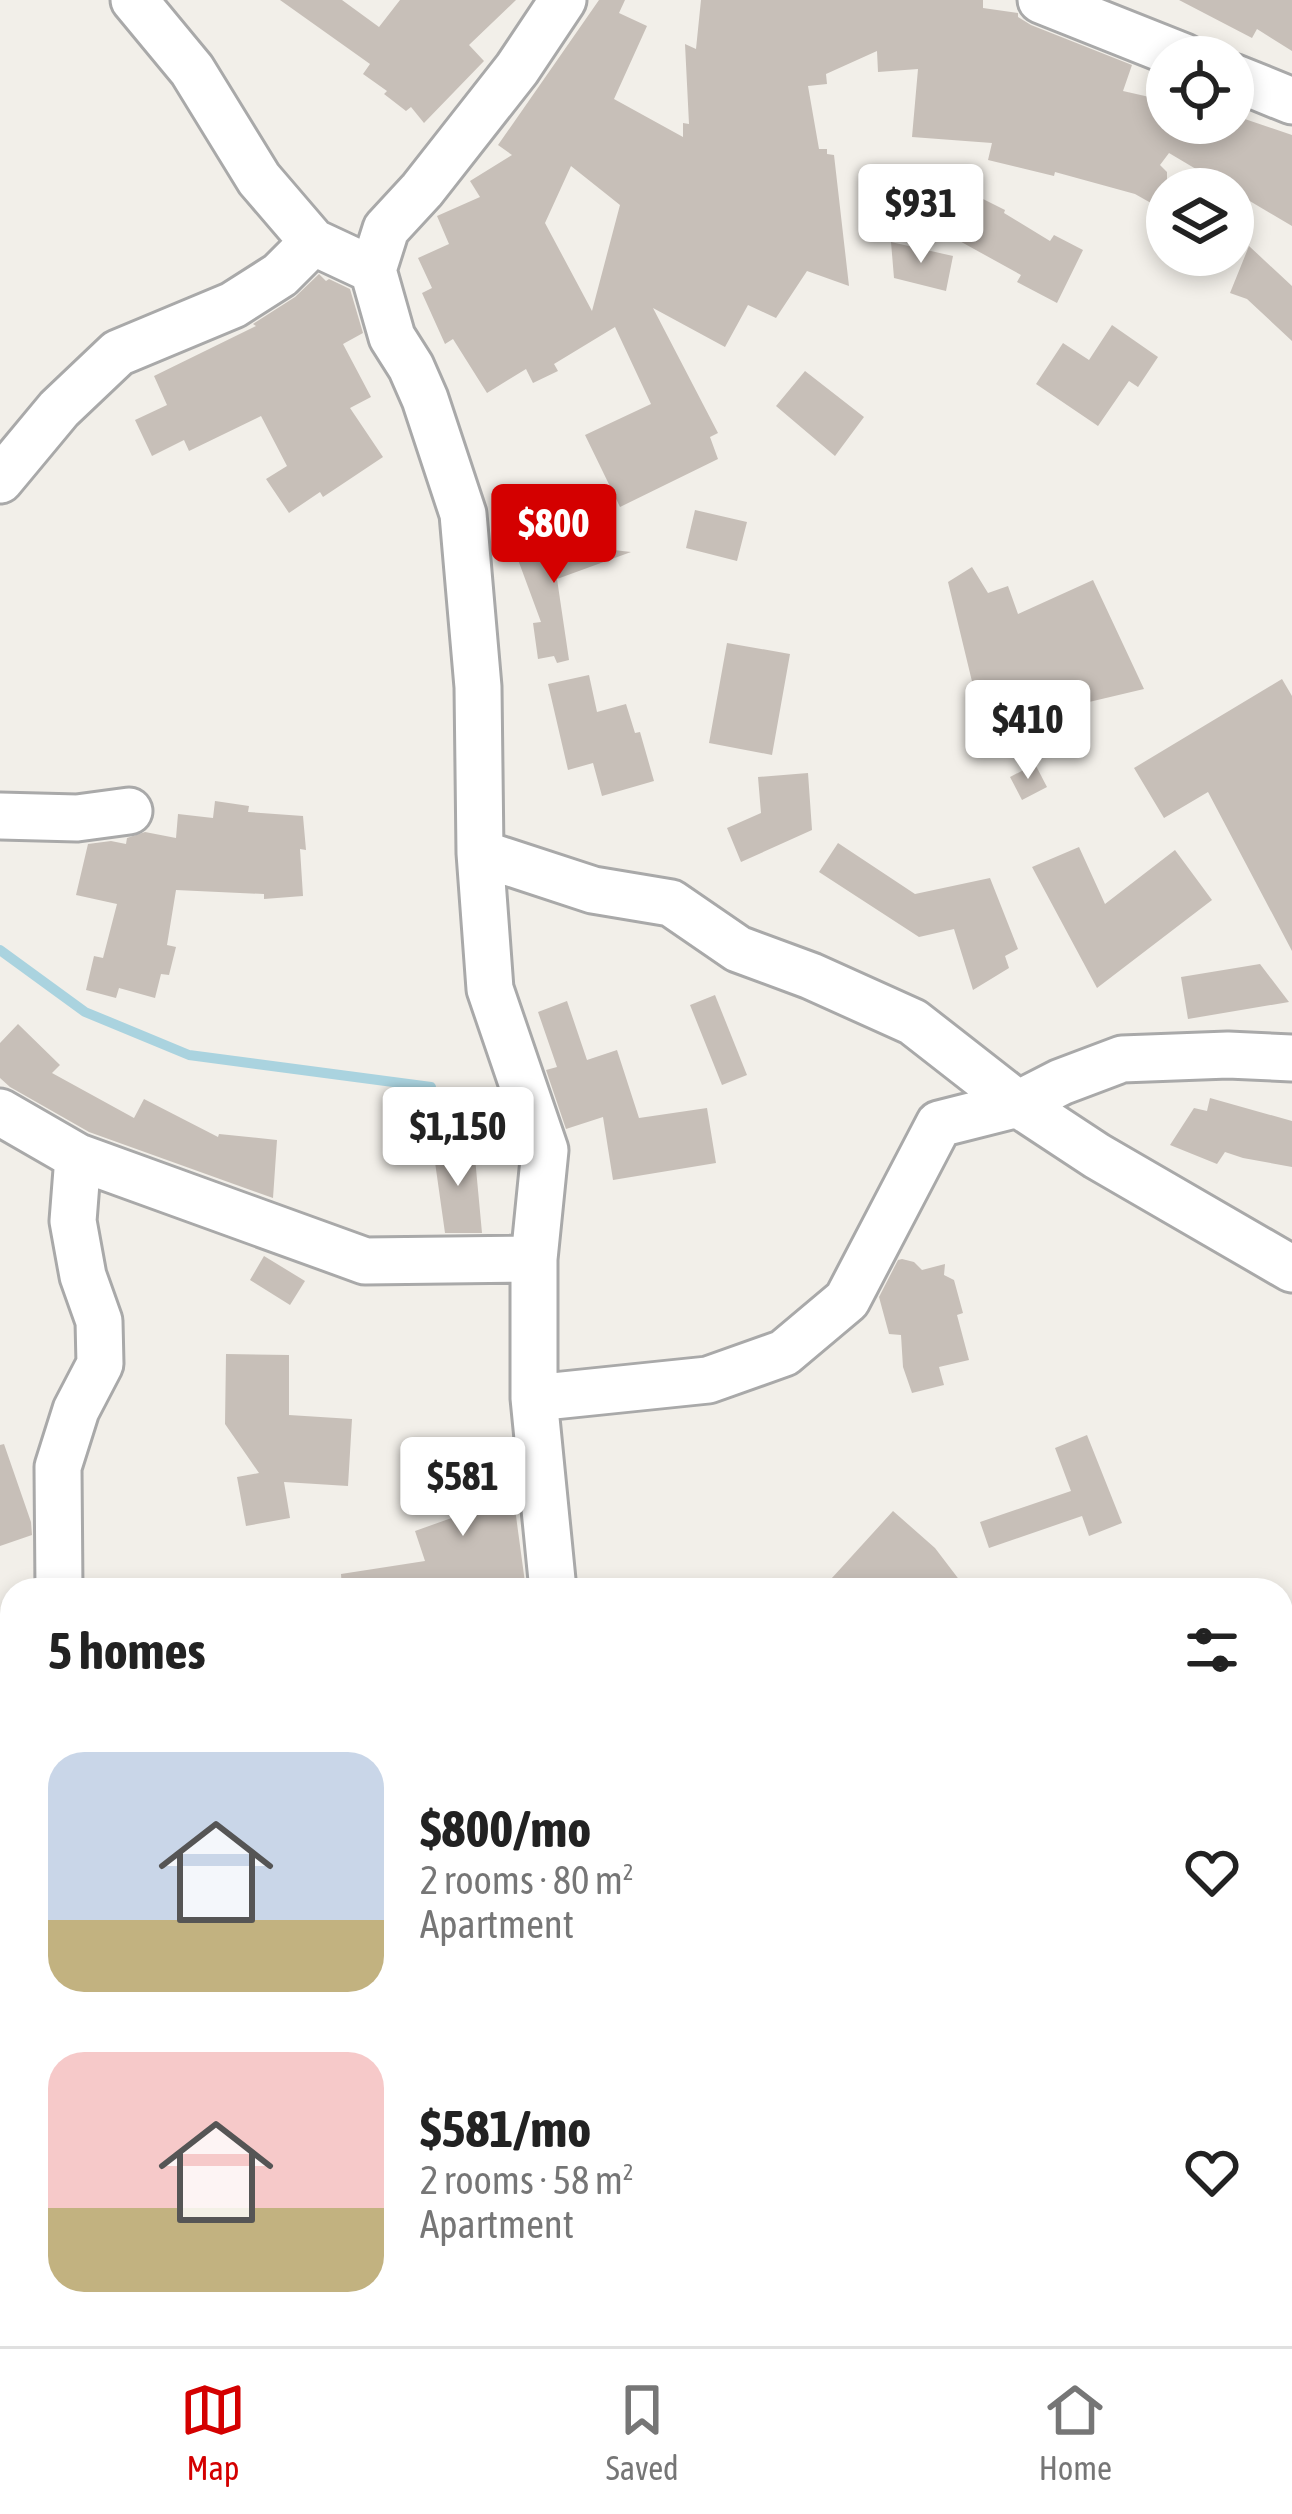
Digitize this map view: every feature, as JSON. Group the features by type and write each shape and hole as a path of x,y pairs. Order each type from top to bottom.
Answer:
{"street":[{"path":"134,0 192,70 259,179 313,242 373,270"},
{"path":"552,1578 534,1398 534,1259 545,1150 490,989 480,853 478,687 463,514 424,399 392,337 373,270 386,229 517,70 562,0"},
{"path":"1040,0 1146,42"},
{"path":"1254,86 1292,101"},
{"path":"0,480 59,409 118,352 233,304 280,275 313,242"},
{"path":"0,816 77,818 129,812"},
{"path":"480,853 593,890 671,903 738,949 914,1022 1018,1104 1097,1156 1292,1269"},
{"path":"534,1398 709,1380 784,1353 847,1300 939,1124 1018,1104 1122,1060 1228,1055 1292,1058"},
{"path":"0,1112 78,1157 365,1261 534,1259"},
{"path":"59,1578 58,1467 76,1410 100,1364 99,1321 83,1276 73,1221 78,1157"}],"building":[{"path":"280,0 342,0 379,27 400,0 516,0 469,45 484,61 424,123 411,107 406,111 363,74 370,64"},
{"path":"599,0 625,0 619,13 647,26 614,99 683,137 683,123 689,124 685,44 696,49 701,0 983,0 983,8 1018,13 1031,25 1132,65 1123,91 1146,96 1146,144 1254,144 1254,122 1292,135 1292,226 1254,203 1254,168 1194,168 1169,153 1160,165 1163,168 1146,168 1146,200 1055,172 1054,176 988,160 992,143 912,137 918,69 878,72 877,51 826,74 827,84 808,86 819,149 834,155 849,286 807,271 776,318 748,305 725,347 653,308 718,433 710,437 718,459 620,507 585,435 651,404 615,327 554,364 558,371 533,383 526,369 487,393 453,339 445,344 422,293 432,288 418,258 449,244 437,216 480,197 470,181 512,155 498,145","holes":["571,166 620,205 592,311 545,223"]},
{"path":"1179,0 1292,0 1292,51 1257,29 1248,36"},
{"path":"979,197 1050,241 1054,235 1083,250 1057,303 1017,282 1021,275 956,239"},
{"path":"891,242 953,256 946,291 894,278"},
{"path":"1254,251 1292,286 1292,341 1247,299 1230,293 1237,276 1254,276"},
{"path":"319,274 350,289 363,333 343,344 371,397 350,408 383,457 323,497 320,492 289,513 266,479 287,466 261,416 189,451 184,440 152,456 135,420 167,405 154,376 256,326 253,324 295,297"},
{"path":"1112,325 1158,357 1138,387 1129,381 1098,426 1036,384 1063,343 1089,360"},
{"path":"805,371 864,417 835,456 776,406"},
{"path":"695,510 747,522 737,561 686,548"},
{"path":"510,538 631,552 557,579 569,660 538,659 533,623 541,622"},
{"path":"972,567 988,593 1008,586 1018,614 1093,580 1144,689 983,727 948,582"},
{"path":"727,643 790,654 772,755 709,743"},
{"path":"589,675 597,712 626,704 654,781 602,796 593,763 568,770 548,684"},
{"path":"1282,679 1292,696 1292,951 1208,792 1164,818 1134,768"},
{"path":"1035,764 1047,787 1022,800 1010,777"},
{"path":"808,773 812,830 741,862 727,828 761,813 758,777"},
{"path":"215,801 249,806 248,812 303,816 303,896 264,899 264,894 176,890 167,945 176,947 169,975 161,974 155,998 119,988 116,998 86,990 94,956 103,958 117,904 76,895 88,844 126,844 127,838 145,832 176,838 178,814 213,818"},
{"path":"838,843 915,894 990,878 1018,949 1005,956 1009,968 973,990 954,929 919,937 819,872"},
{"path":"1079,847 1105,904 1175,850 1212,900 1097,988 1032,867"},
{"path":"1260,964 1289,1002 1188,1019 1181,977"},
{"path":"715,995 747,1075 722,1085 690,1005"},
{"path":"567,1001 587,1060 617,1050 639,1118 707,1108 716,1163 613,1180 603,1117 566,1129 546,1070 557,1067 538,1012"},
{"path":"18,1024 60,1065 52,1073 134,1118 144,1099 218,1137 277,1140 273,1198 89,1132 10,1087 0,1078 0,1043"},
{"path":"1210,1098 1292,1121 1292,1167 1225,1152 1217,1164 1170,1145 1194,1108 1207,1111"},
{"path":"474,1147 482,1233 445,1233 433,1148"},
{"path":"264,1256 305,1281 290,1305 250,1280"},
{"path":"902,1259 922,1270 945,1264 944,1275 954,1280 963,1313 957,1315 969,1360 939,1367 944,1385 912,1393 903,1367 901,1335 889,1334 879,1297"},
{"path":"226,1354 289,1355 289,1415 352,1419 348,1486 284,1482 290,1518 246,1526 237,1477 259,1473 225,1424"},
{"path":"1087,1435 1122,1523 1089,1536 1082,1516 989,1548 980,1522 1071,1491 1055,1448"},
{"path":"4,1444 32,1535 0,1546 0,1445"},
{"path":"508,1448 524,1578 341,1578 341,1574 425,1561 415,1531 460,1515 444,1476"},
{"path":"893,1511 935,1548 958,1578 832,1578"}],"waterway":[{"path":"0,950 85,1012 189,1055 431,1087"}]}
